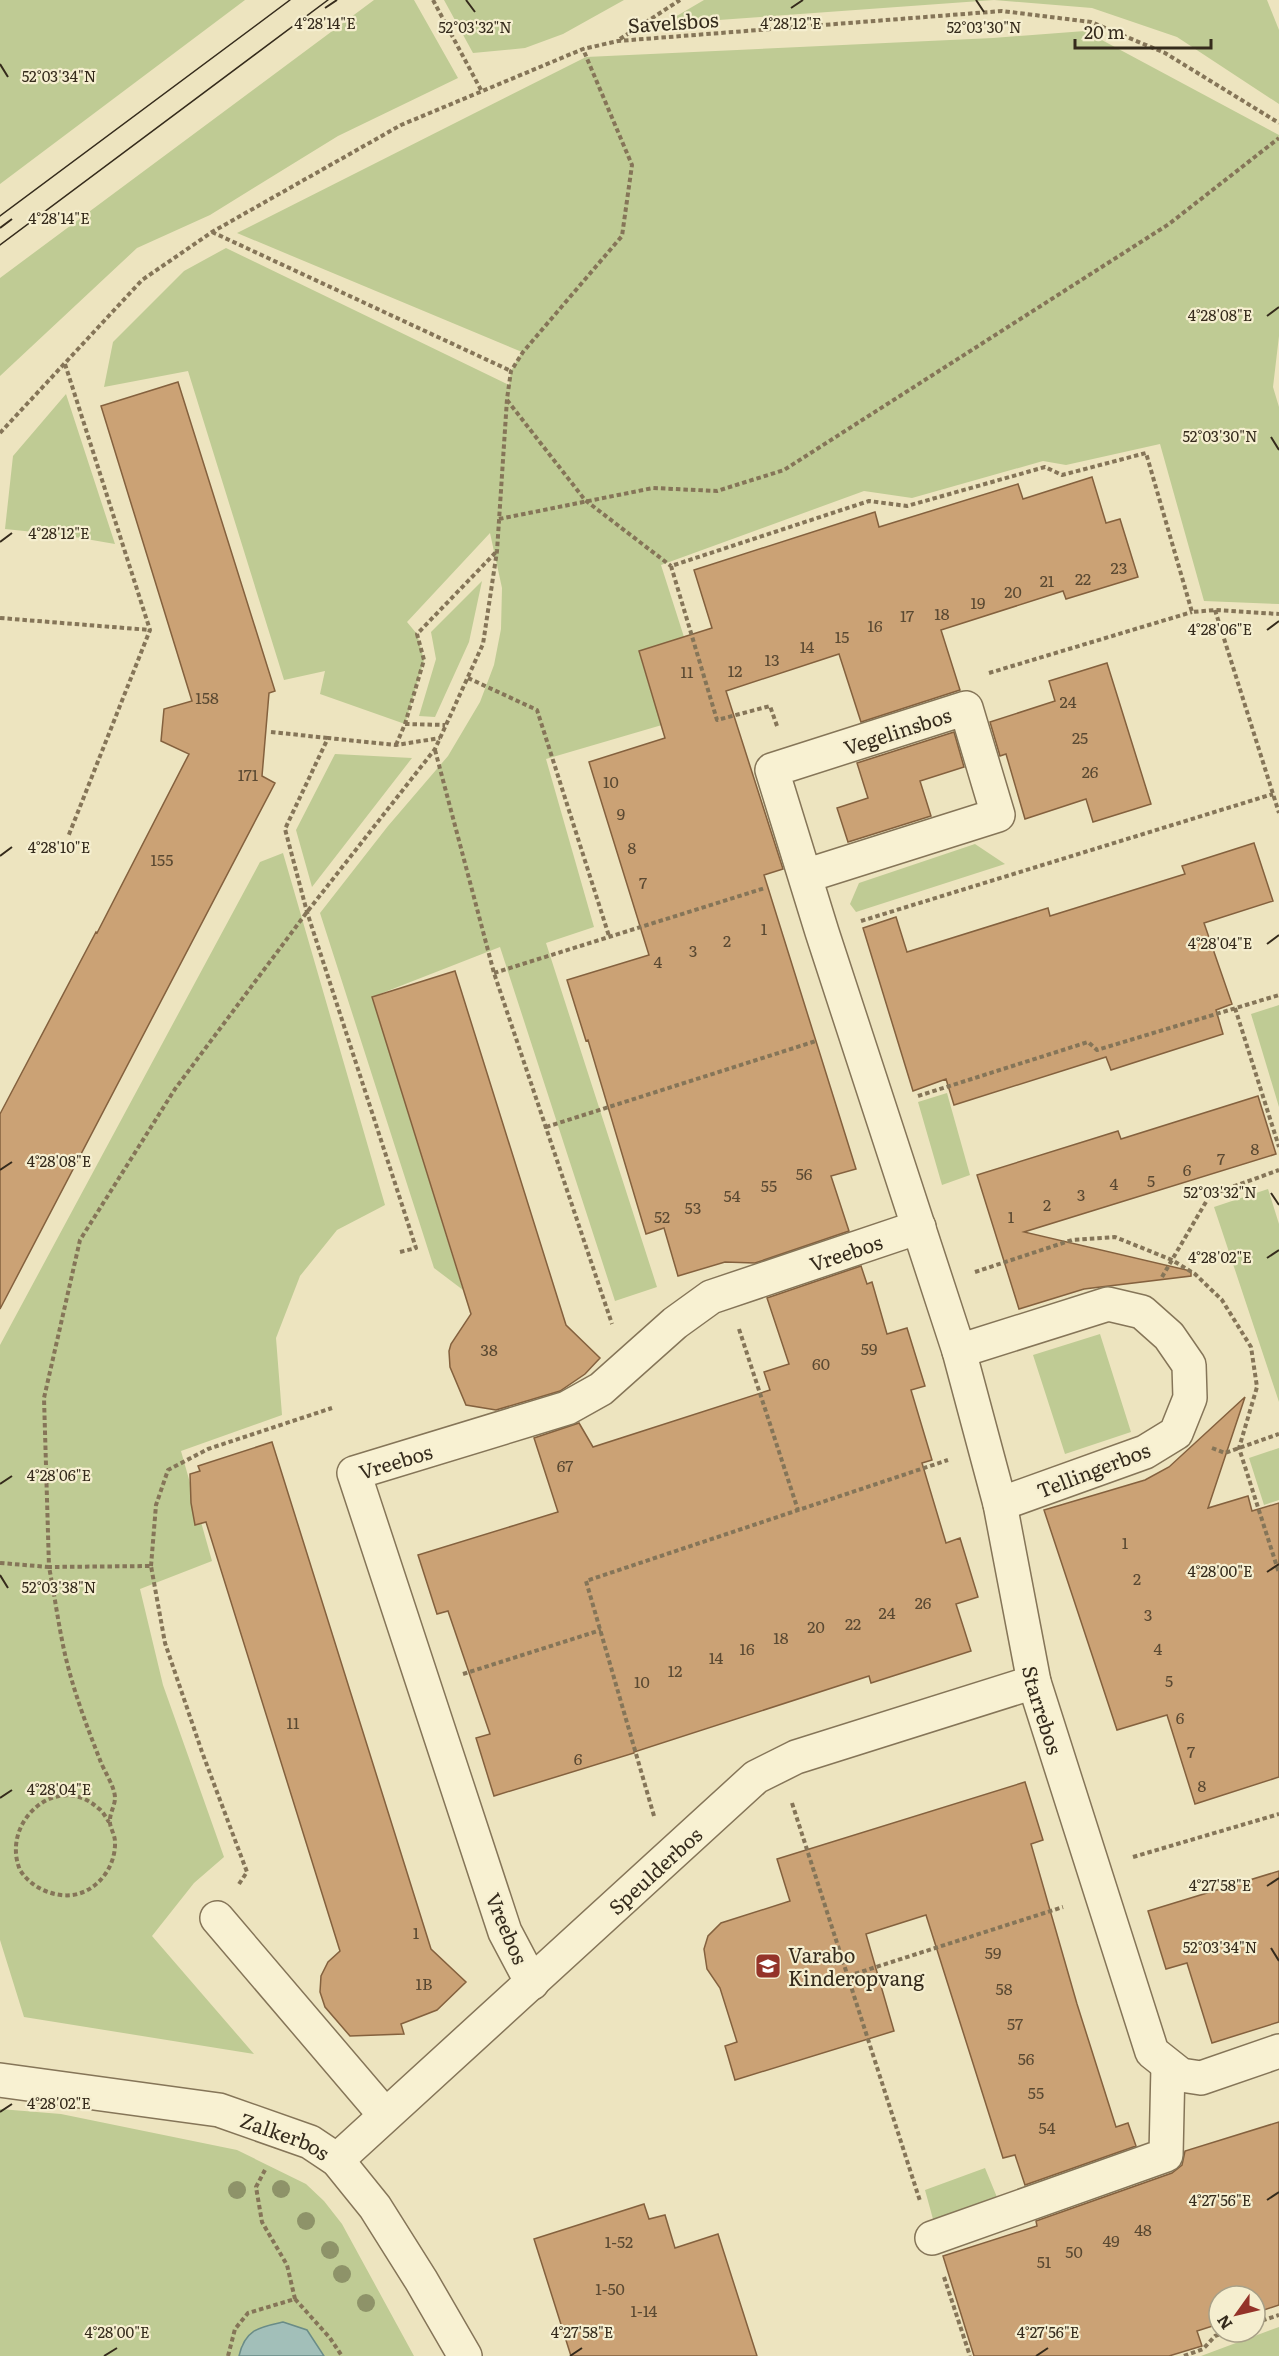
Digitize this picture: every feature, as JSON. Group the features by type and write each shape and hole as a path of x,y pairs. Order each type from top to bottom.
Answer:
{"street":[{"name":"Vegelinsbos","path":"772,770 966,708 998,815 805,876"},
{"path":"772,770 822,932 919,1227"},
{"name":"Vreebos","path":"532,1983 505,1932 354,1473 567,1408 601,1389 675,1323 711,1297 919,1227"},
{"name":"Starrebos","path":"919,1227 959,1351 1000,1504 1034,1682 1152,2052 1181,2075 1201,2078 1279,2051"},
{"path":"959,1351 1108,1304 1142,1312 1169,1336 1189,1365 1190,1398 1176,1432"},
{"name":"Tellingerbos","path":"1000,1504 1145,1452 1176,1432"},
{"name":"Speulderbos","path":"337,2160 756,1777 796,1757 1034,1682"},
{"path":"217,1918 385,2115"},
{"path":"932,2238 1166,2155 1168,2066"},
{"name":"Zalkerbos","path":"0,2080 219,2110 310,2142 337,2160 375,2207 465,2356"}],"path":[{"path":"433,0 481,90"},
{"path":"0,433 142,280 212,232 400,124 583,49 618,40 680,0"},
{"name":"Savelsbos","path":"618,40 1002,11 1091,22 1165,53 1279,123"},
{"path":"109,1822 99,1808 82,1798 62,1795 42,1800 28,1810 18,1825 14,1842 20,1869 30,1882 50,1894 67,1896 80,1894 102,1880 114,1857 115,1839 109,1822 115,1797 69,1673 49,1567 44,1398 80,1240 175,1089 307,912 435,749 483,644 497,551 507,399 511,371 523,352 622,236 632,165 583,49"},
{"path":"500,519 653,488 717,490 784,470 1169,224 1279,138"},
{"path":"212,232 511,371"},
{"path":"65,364 150,630 68,837"},
{"path":"507,399 585,500 671,566 717,720 770,706 781,740 772,770"},
{"path":"671,566 869,501 907,506 1045,467 1062,475 1146,453 1192,612"},
{"path":"396,745 405,724 424,660 417,634 497,551"},
{"path":"1215,610 1279,813"},
{"path":"966,708 989,673 1192,612 1215,610 1279,614"},
{"path":"0,618 150,630"},
{"path":"468,678 537,710 609,936"},
{"path":"405,724 445,725"},
{"path":"271,732 396,745 440,738"},
{"path":"328,738 285,829 307,912 416,1248 400,1252"},
{"path":"435,749 494,973 626,1366"},
{"path":"822,932 1273,794"},
{"path":"494,973 805,876"},
{"path":"880,1108 1088,1042 1097,1050 1279,995"},
{"path":"1235,1008 1279,1147"},
{"path":"546,1127 854,1028"},
{"path":"1142,1312 1210,1195 1279,1170"},
{"path":"727,1292 798,1510"},
{"path":"217,1918 246,1872 165,1642 151,1566 156,1505 168,1470 208,1449 332,1408"},
{"path":"1176,1432 1225,1453 1279,1434"},
{"path":"666,1860 586,1581 984,1447"},
{"path":"1239,1448 1279,1573"},
{"path":"0,1563 49,1567 151,1566"},
{"path":"425,1686 601,1630"},
{"path":"780,1765 970,2356"},
{"path":"848,1976 1279,1814"},
{"path":"285,2132 256,2187 262,2222 287,2265 295,2299 330,2338 342,2356"},
{"path":"228,2356 235,2329 249,2313 295,2299"},
{"path":"1184,2356 1203,2349 1208,2344"}],"green space":[{"path":"0,0 245,0 0,184"},
{"path":"374,0 414,0 458,78 338,136 210,215 137,248 0,376 0,278"},
{"path":"444,0 624,0 563,34 525,48 473,53"},
{"path":"704,0 994,0 663,24"},
{"path":"994,0 1267,0 1279,30 1279,104 1177,37 1092,8"},
{"path":"1085,31 1279,135 1279,336 1273,387 1279,407 1279,604 1204,601 1160,444 1066,465 1043,461 912,498 864,491 661,565 684,637 639,652 653,699 679,720 546,759 594,927 546,943 657,1287 615,1301 500,947 372,997 463,1290 434,1268 320,913 388,826 448,756 480,702 494,665 501,629 502,588 490,533 407,622 417,634 424,660 405,724 320,694 325,671 284,680 188,371 104,387 113,342 184,271 226,248 509,385 511,371 522,352 237,233 586,57 993,38"},
{"path":"66,394 115,544 63,535 5,529 13,456"},
{"path":"482,581 469,642 435,717 419,716 436,659 431,632"},
{"path":"335,754 412,758 312,887 296,830"},
{"path":"975,844 1005,864 856,912 850,904 859,883"},
{"path":"283,853 385,1205 337,1230 300,1276 276,1338 282,1415 181,1451 212,1561 140,1589 163,1685 224,1857 194,1883 152,1936 254,2054 24,2017 0,1940 0,1345 260,862"},
{"path":"1279,1005 1279,1107 1251,1014"},
{"path":"947,1093 970,1175 942,1185 918,1102"},
{"path":"1268,1189 1279,1224 1279,1402 1214,1207"},
{"path":"1100,1334 1131,1432 1065,1454 1033,1355"},
{"path":"1279,1448 1279,1500 1264,1505 1249,1458"},
{"path":"0,2109 61,2114 237,2150 306,2184 324,2201 342,2224 414,2356 324,2356 307,2330 242,2344 239,2356 0,2356"},
{"path":"985,2168 1001,2207 936,2230 925,2190"},
{"path":"1279,2327 1279,2356 1201,2356 1233,2344 1267,2344 1267,2331"}],"water":[{"path":"283,2322 307,2330 324,2356 239,2356 249,2335 261,2328"}],"building":[{"path":"178,382 275,691 269,693 262,776 275,783 0,1309 0,1114 189,754 161,741 164,709 192,701 101,406"},
{"path":"1092,477 1106,523 1120,519 1138,577 1066,599 1063,591 941,630 960,690 861,722 839,654 726,691 783,869 764,875 856,1169 831,1176 849,1231 755,1263 725,1262 678,1276 664,1228 646,1234 588,1040 586,1041 567,980 649,955 589,762 665,738 639,651 712,628 694,570 875,512 879,527 1018,484 1023,499"},
{"path":"1107,663 1151,804 1093,822 1086,799 1025,819 1006,754 1000,756 990,722 1055,701 1049,681"},
{"path":"954,732 964,767 920,781 931,816 848,842 837,808 868,798 857,763"},
{"path":"1254,843 1273,901 1204,923 1232,1004 1216,1010 1223,1034 1111,1070 1106,1057 954,1105 946,1079 913,1091 863,928 896,917 907,952 1048,908 1050,916 1185,874 1182,866"},
{"path":"455,971 566,1325 600,1358 585,1374 560,1391 496,1410 466,1405 450,1367 451,1344 471,1314 372,997"},
{"path":"1258,1096 1276,1154 1024,1232 1191,1271 1191,1276 1084,1289 1019,1309 977,1175 1118,1131 1121,1139"},
{"path":"861,1266 867,1284 872,1282 887,1334 907,1328 925,1386 911,1390 932,1460 922,1463 946,1543 960,1538 978,1597 956,1604 971,1651 871,1683 869,1676 494,1796 476,1738 490,1734 448,1611 437,1614 418,1555 558,1512 534,1438 579,1423 593,1447 770,1390 764,1372 789,1364 767,1298"},
{"path":"1245,1397 1208,1508 1248,1496 1252,1511 1279,1503 1279,1777 1195,1804 1167,1715 1117,1730 1044,1510 1145,1480 1169,1467"},
{"path":"272,1442 431,1949 466,1982 437,2010 401,2024 404,2034 350,2036 325,2007 320,1992 321,1976 328,1962 340,1951 206,1522 195,1525 191,1503 190,1474 200,1471 198,1466"},
{"path":"1025,1782 1043,1840 1031,1844 1077,2004 1116,2127 1128,2123 1136,2146 1025,2185 1015,2155 1003,2158 926,1915 866,1934 894,2031 735,2080 725,2046 737,2042 720,1988 707,1969 704,1949 708,1936 721,1923 790,1901 777,1859"},
{"path":"1279,1871 1279,2022 1212,2043 1187,1963 1166,1969 1148,1911"},
{"path":"1279,2122 1279,2305 1267,2309 1267,2284 1207,2284 1207,2328 1197,2331 1202,2346 1169,2356 974,2356 943,2256 1037,2226 1036,2221 1172,2173 1182,2165 1185,2151"},
{"path":"644,2204 649,2219 665,2215 675,2248 718,2234 757,2356 571,2356 534,2239"}],"tram line":[{"path":"0,216 290,0"},
{"path":"0,245 328,0"}],"place":[{"name":"Varabo Kinderopvang","path":"768,1966"}]}
